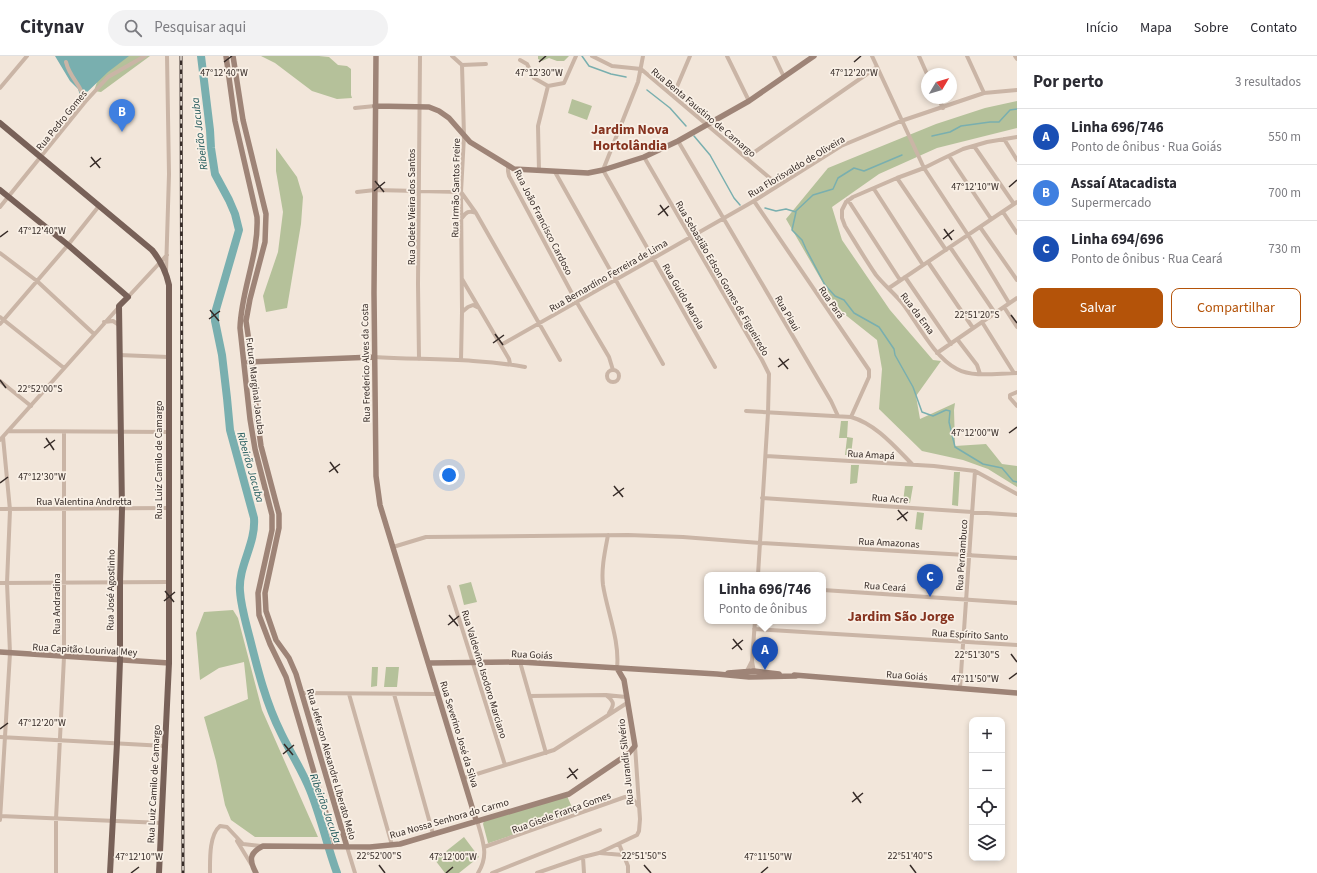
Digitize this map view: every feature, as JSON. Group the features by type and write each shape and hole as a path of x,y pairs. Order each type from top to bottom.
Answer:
{"main road":[{"name":"Rua Luiz Camilo de Camargo","path":"0,123 152,250 166,272 169,285 169,663 160,873"},
{"path":"0,190 68,245 128,297 119,306"},
{"name":"Rua José Agostinho","path":"110,873 120,660 122,509 119,306"}],"street":[{"path":"0,88 27,56"},
{"name":"Rua Pedro Gomes","path":"0,207 85,102 108,77 145,56"},
{"path":"166,272 169,174 168,56"},
{"name":"Futura Marginal Jacuba","path":"226,56 235,122 257,217 258,230 240,315 240,328 243,363 255,449 272,515 272,530 258,594 260,615 270,644 286,677 290,689"},
{"name":"Futura Marginal Jacuba","path":"233,56 244,120 266,214 265,242 250,299 246,321 261,446 279,514 279,528 265,593 266,612 276,640 289,658 300,686"},
{"name":"Rua Frederico Alves da Costa","path":"376,56 374,357 376,476 380,504 429,663"},
{"name":"Rua Odete Vieira dos Santos","path":"419,359 420,56"},
{"path":"452,56 462,65 486,64"},
{"name":"Rua Benta Faustino de Camargo","path":"592,56 612,66 641,69 778,185"},
{"path":"603,170 638,82 643,56"},
{"path":"674,96 690,56"},
{"path":"727,56 749,101"},
{"path":"774,56 784,77"},
{"path":"355,108 376,106 429,107 439,111 449,118 470,142 514,169 588,173 603,170 644,157 678,141 749,101 814,56"},
{"path":"872,56 924,168 1010,303"},
{"path":"919,56 925,68"},
{"path":"967,56 984,93"},
{"path":"1015,56 1017,60"},
{"path":"520,60 527,64 534,78 548,86 564,83 575,57"},
{"path":"66,62 70,74 80,87 85,102"},
{"name":"Rua Irmão Santos Freire","path":"461,360 461,192 464,136 462,65"},
{"path":"746,158 877,67"},
{"path":"539,171 538,126 548,86"},
{"name":"Rua Florisvaldo de Oliveira","path":"722,218 754,201 841,146 901,121 984,93 1017,90"},
{"path":"941,104 943,108"},
{"path":"900,280 848,200 974,146 1004,139 1017,138"},
{"path":"1004,139 1017,160"},
{"name":"Rua Piaui","path":"678,141 831,401 838,416"},
{"path":"889,288 1015,203 974,146"},
{"path":"948,156 991,219"},
{"name":"Rua Sebastião Edson Gomes de Figueiredo","path":"644,157 762,360 768,374 766,456 758,572"},
{"name":"Rua João Francisco Cardoso","path":"508,166 509,176 576,301 609,358 613,370"},
{"name":"Rua Guido Marola","path":"603,170 715,367"},
{"path":"555,172 663,364"},
{"path":"897,178 946,250"},
{"path":"874,189 923,265"},
{"path":"357,192 375,190 461,192 476,213 560,360"},
{"name":"Rua da Ema","path":"848,200 842,210 842,218 845,226 877,276 902,304 938,352 957,370 980,374 1016,373"},
{"name":"Rua Pará","path":"754,201 869,370 869,377 852,417"},
{"path":"0,324 2,318 68,245 99,206"},
{"path":"461,218 471,211 476,213"},
{"path":"1003,212 1017,233"},
{"name":"Rua Bernardino Ferreira de Lima","path":"501,345 722,218"},
{"path":"980,227 1017,280"},
{"path":"950,247 995,313"},
{"path":"0,253 36,281 94,334"},
{"path":"128,297 166,255"},
{"path":"928,262 973,328"},
{"path":"905,277 950,344"},
{"path":"462,278 509,359 510,364"},
{"path":"938,352 1017,298"},
{"path":"462,312 473,305 480,308"},
{"path":"0,820 2,737 10,653 7,583 10,510 1,438 119,306"},
{"path":"1004,307 1017,327"},
{"path":"2,318 64,368"},
{"path":"104,322 112,321 119,325"},
{"path":"982,322 1016,373"},
{"path":"957,339 977,365 980,374"},
{"path":"119,355 168,357"},
{"path":"243,363 374,357 461,360 510,364 525,367"},
{"path":"0,381 31,406"},
{"path":"1017,392 1010,395 1010,398 1017,406"},
{"path":"746,411 852,417 862,420 893,445 913,465"},
{"path":"8,430 64,432 168,432"},
{"name":"Rua Andradina","path":"56,873 56,819 64,657 64,432"},
{"name":"Rua Amapá","path":"766,456 913,465 975,471"},
{"path":"975,471 1017,494"},
{"name":"Rua Pernambuco","path":"960,688 975,471"},
{"name":"Rua Acre","path":"762,498 1017,514"},
{"name":"Rua Valentina Andretta","path":"0,509 64,510 169,508"},
{"path":"608,535 604,559 603,581 616,649 617,668"},
{"name":"Rua Amazonas","path":"393,547 426,537 608,535 683,537 1017,558"},
{"path":"0,583 64,581 168,582"},
{"name":"Rua Valdevino Isodoro Marciano","path":"449,587 474,662 505,765"},
{"name":"Rua Ceará","path":"826,590 1017,603"},
{"path":"749,675 752,661 755,624"},
{"name":"Rua Espírito Santo","path":"754,630 1017,645"},
{"name":"Rua Capitão Lourival Mey","path":"0,652 169,663"},
{"path":"752,661 754,671"},
{"path":"520,662 546,753"},
{"name":"Rua Goiás","path":"429,663 520,662 717,674 796,676"},
{"name":"Rua Severino José da Silva","path":"429,663 484,847 485,860 478,873"},
{"name":"Rua Jurandir Silvério","path":"617,668 624,680 634,746 639,807 639,824 637,835 619,844"},
{"path":"624,680 627,674 635,669"},
{"name":"Rua Goiás","path":"749,675 754,671 796,676 1017,692"},
{"path":"290,689 300,686"},
{"name":"Rua Jeferson Alexandre Liberato Melo","path":"300,686 347,847"},
{"name":"Rua Jeferson Alexandre Liberato Melo","path":"290,689 334,847"},
{"path":"302,693 438,694"},
{"path":"349,694 392,845"},
{"path":"394,694 433,834"},
{"path":"530,696 606,695 627,700"},
{"path":"606,695 614,704 609,714"},
{"path":"294,702 304,700"},
{"path":"464,778 554,750 609,714 627,700"},
{"path":"2,737 165,746"},
{"name":"Rua Nossa Senhora do Carmo","path":"263,846 347,847 392,845 433,834 476,820 569,794 628,754 634,746"},
{"name":"Rua Gisele França Gomes","path":"484,847 625,797 632,798 639,807"},
{"path":"467,823 472,817 474,811"},
{"path":"0,816 162,823"},
{"path":"210,873 210,851 214,834 220,826 224,825 227,827 243,844 263,846"},
{"path":"492,873 600,830"},
{"path":"233,833 256,873"},
{"path":"540,872 599,853 619,844 628,866 628,873"},
{"path":"252,866 251,858 253,853 263,846"},
{"path":"347,847 355,873"},
{"path":"599,853 623,855"},
{"path":"583,857 584,873"}],"green space":[{"path":"114,56 150,56 101,92 94,91 99,76"},
{"path":"261,56 329,57 338,65 347,66 351,69 352,98 337,99 312,91 275,63"},
{"path":"538,56 569,56 564,61 557,61 549,58 542,61 538,59"},
{"path":"572,99 592,106 587,120 568,113"},
{"path":"1017,101 1017,128 937,148 879,174 832,207 842,240 890,310 933,360 941,361 916,396 920,419 955,403 955,446 986,444 1002,464 1017,466 1017,487 988,469 963,460 922,451 879,409 882,369 877,340 838,309 786,219 828,168 936,124 985,108"},
{"path":"276,148 297,177 303,197 301,224 287,308 266,312 263,296 278,252 283,212 276,171"},
{"path":"841,421 848,421 847,437 853,438 851,455 845,455 847,438 839,438"},
{"path":"851,465 859,465 857,483 850,484"},
{"path":"954,472 960,472 958,506 952,505"},
{"path":"905,486 913,486 910,503 903,502"},
{"path":"917,512 924,513 922,530 915,529"},
{"path":"471,582 477,602 464,605 459,585"},
{"path":"233,610 238,618 262,710 318,837 255,837 231,820 225,805 216,761 204,717 248,699 244,662 219,668 200,680 196,633 204,612"},
{"path":"372,667 378,667 377,686 371,687"},
{"path":"386,667 399,667 397,687 384,687"},
{"path":"567,796 575,814 488,843 483,824 484,821"},
{"path":"464,837 479,857 459,873 445,873 435,860"}],"water":[{"path":"55,56 129,56 108,72 81,98 78,89 70,81"}],"waterway":[{"name":"Ribeirão Jacuba","path":"201,56 215,174 229,200 235,214 239,230 215,313 215,321 222,355 230,430 254,518 254,528 240,582 241,603 256,663 267,699 281,733 310,790 337,873"},
{"path":"582,56 589,66 611,74 626,77"},
{"path":"647,90 670,108 686,126"},
{"path":"932,136 950,132 961,126 999,122 1010,110 1017,109"},
{"path":"694,136 710,155 734,198 740,205"},
{"path":"796,211 813,195 833,189 838,178 854,168 864,171 902,155"},
{"path":"765,208 776,211 786,209 796,212 792,230 802,240 825,285 835,296 844,300 854,313 879,327 894,349 895,355 913,387 922,412 933,416 946,410 950,411 949,422 955,447 983,464 1002,468 1013,481 1017,482"}],"railway":[{"path":"181,56 183,873"}],"place":[{"name":"Assaí Atacadista","path":"122,132"},
{"name":"Linha 694/696","path":"930,597"},
{"name":"Linha 696/746","path":"765,670"}],"district":[{"name":"Jardim Nova Hortolândia","path":"630,138"},
{"name":"Jardim São Jorge","path":"901,616"}]}
